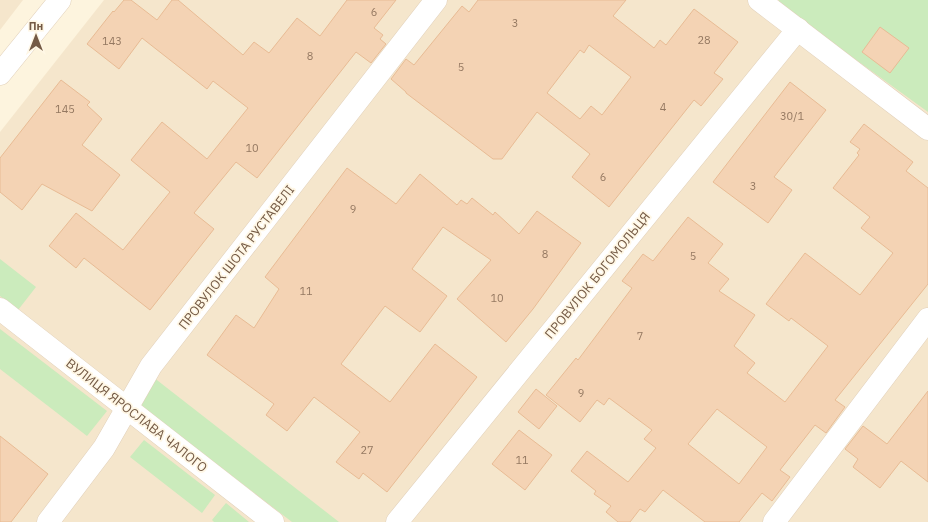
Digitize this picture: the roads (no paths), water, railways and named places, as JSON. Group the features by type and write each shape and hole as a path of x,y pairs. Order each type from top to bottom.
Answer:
{"street":[{"path":"0,74 60,0"},
{"name":"ПРОВУЛОК ШОТА РУСТАВЕЛІ","path":"48,522 104,448 151,366 436,0"},
{"path":"759,0 928,129"},
{"name":"ПРОВУЛОК БОГОМОЛЬЦЯ","path":"397,522 798,29"},
{"name":"ВУЛИЦЯ ЯРОСЛАВА ЧАЛОГО","path":"0,309 273,522"},
{"path":"774,522 928,319"}]}
